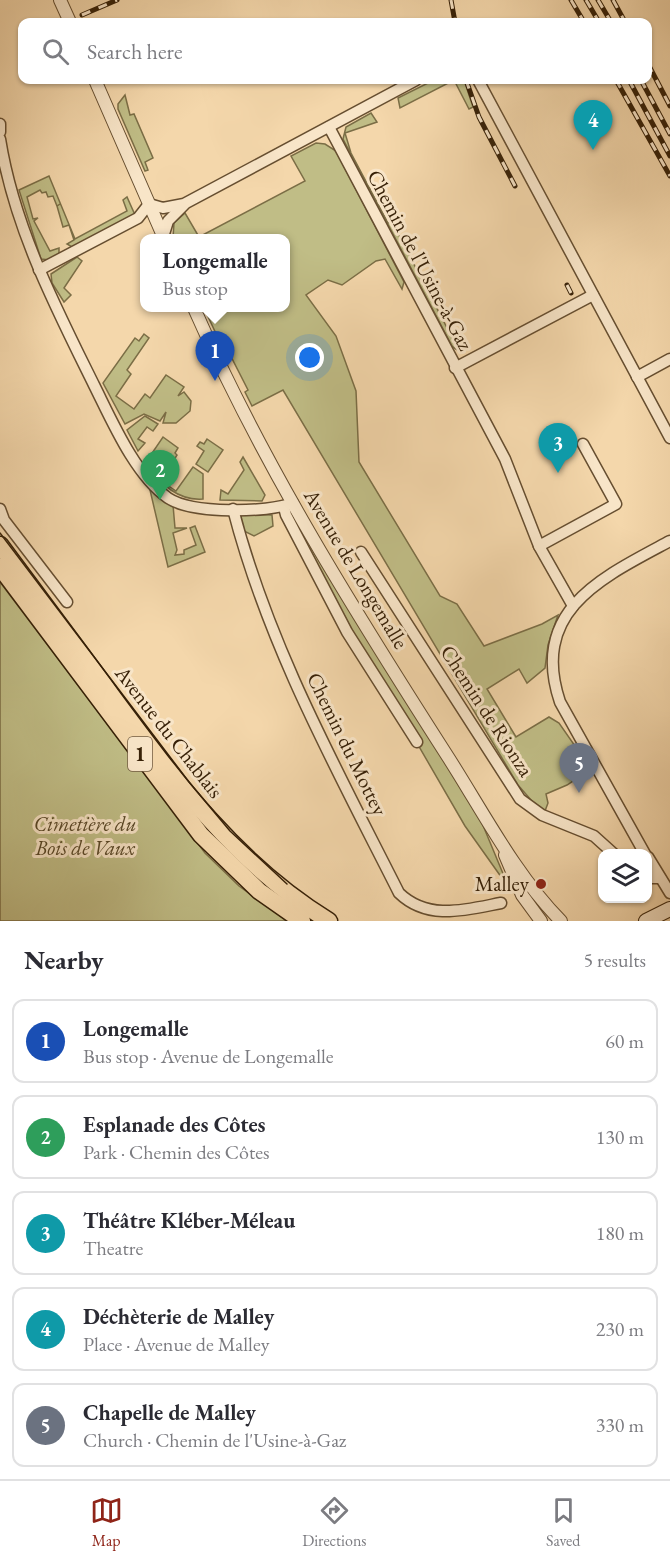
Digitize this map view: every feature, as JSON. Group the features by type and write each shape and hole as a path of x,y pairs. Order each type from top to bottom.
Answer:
{"main road":[{"name":"Avenue du Chablais","path":"0,545 183,790 265,876 298,902 329,921"},
{"name":"Avenue du Chablais","path":"0,567 201,835 258,891 302,921"},
{"path":"646,921 670,909"},
{"path":"665,921 670,916"}],"street":[{"path":"60,0 68,18"},
{"path":"97,84 162,234"},
{"path":"149,204 163,208 184,204 409,84"},
{"path":"480,84 670,438"},
{"path":"0,124 0,132"},
{"name":"Chemin de l'Usine-à-Gaz","path":"329,127 455,368 593,295"},
{"path":"0,138 12,193 39,270 62,324 119,434 144,476 168,498 183,506 233,508 289,505 286,515 347,632 417,742"},
{"path":"138,218 149,204"},
{"path":"165,234 168,221 184,204"},
{"path":"39,270 138,218 148,217 156,221"},
{"name":"Avenue de Longemalle","path":"196,312 289,505 500,842 561,921"},
{"path":"638,377 670,359"},
{"path":"455,368 505,459 539,546 573,606"},
{"path":"539,546 616,504 583,444"},
{"path":"0,508 4,520 67,602"},
{"name":"Chemin du Mottey","path":"233,508 246,559 295,686 399,892 420,907 435,912 501,903"},
{"path":"642,849 568,719 555,686 553,653 556,638 573,606 598,580 670,541"},
{"name":"Chemin de Rionza","path":"361,552 520,799 542,815 594,836 608,849"},
{"name":"Avenue de Longemalle","path":"500,842 522,895 541,921"},
{"path":"652,864 670,893"},
{"path":"652,878 660,878"}],"green space":[{"path":"426,84 446,84 400,108 398,98"},
{"path":"456,84 465,84 473,107 469,109"},
{"path":"125,95 130,115 134,114 153,158 145,162 148,170 145,171 118,109 118,104"},
{"path":"371,113 377,122 345,133 351,153 388,223 392,222 456,345 459,349 467,346 468,348 464,350 460,351 452,346 343,139 346,127"},
{"path":"316,143 325,144 336,151 404,282 402,289 385,259 376,261 342,285 328,280 306,295 336,336 356,391 359,462 440,596 457,604 484,646 542,624 558,615 548,645 545,668 527,683 519,669 487,689 516,737 549,717 559,723 591,769 567,785 546,794 548,803 545,811 518,785 283,390 252,406 245,392 248,390 206,312 290,312 290,234 205,234 305,181 291,156"},
{"path":"49,176 75,239 127,211 123,200 127,197 135,215 72,247 67,244 74,240 69,225 63,227 53,196 48,197 46,192 42,193 40,190 27,197 33,219 38,218 34,221 50,251 59,248 59,255 50,260 41,259 19,190"},
{"path":"185,213 197,234 173,234 174,223"},
{"path":"77,257 82,261 64,288 71,295 64,302 52,283 51,274"},
{"path":"144,334 149,338 127,370 131,374 116,396 134,409 145,394 150,398 166,375 184,387 178,396 184,392 191,401 190,411 176,423 163,423 166,412 160,421 144,414 125,424 103,383 135,338 139,341"},
{"path":"145,416 158,424 153,431 147,427 138,439 145,443 138,451 127,430"},
{"path":"163,437 178,448 175,453 177,455 174,460 171,458 157,478 146,462"},
{"path":"207,439 223,450 208,472 196,464 204,451 197,446 200,442 204,444"},
{"path":"243,457 265,495 262,501 220,500 221,490 228,494 244,470 240,462"},
{"path":"193,467 203,474 203,499 177,494 159,479 176,491"},
{"path":"150,490 173,505 175,528 187,528 173,533 177,550 175,555 184,554 184,550 196,545 190,528 195,526 205,552 168,567"},
{"path":"243,514 272,515 273,526 254,536 242,530 239,519"},
{"path":"299,525 482,823 509,888 465,826 359,643 297,527"},
{"name":"Cimetière du Bois de Vaux","path":"0,582 205,853 239,886 287,921 0,921"}],"tram line":[{"path":"0,533 189,782 230,831 287,884"}],"railway":[{"path":"82,15 117,0"},
{"path":"451,0 454,18"},
{"path":"571,0 582,18"},
{"path":"586,0 597,18"},
{"path":"598,0 609,18"},
{"path":"613,0 623,18"},
{"path":"652,72 670,106"},
{"path":"467,84 479,117 515,186"},
{"path":"618,84 670,176"},
{"path":"631,84 670,156"},
{"path":"643,84 670,134"},
{"path":"567,285 571,293"}],"place":[{"name":"Déchèterie de Malley","path":"593,150"},
{"name":"Longemalle","path":"215,381"},
{"name":"Théâtre Kléber-Méleau","path":"558,473"},
{"name":"Esplanade des Côtes","path":"160,500"},
{"name":"Chapelle de Malley","path":"579,793"},
{"name":"Malley","path":"541,884"}]}
